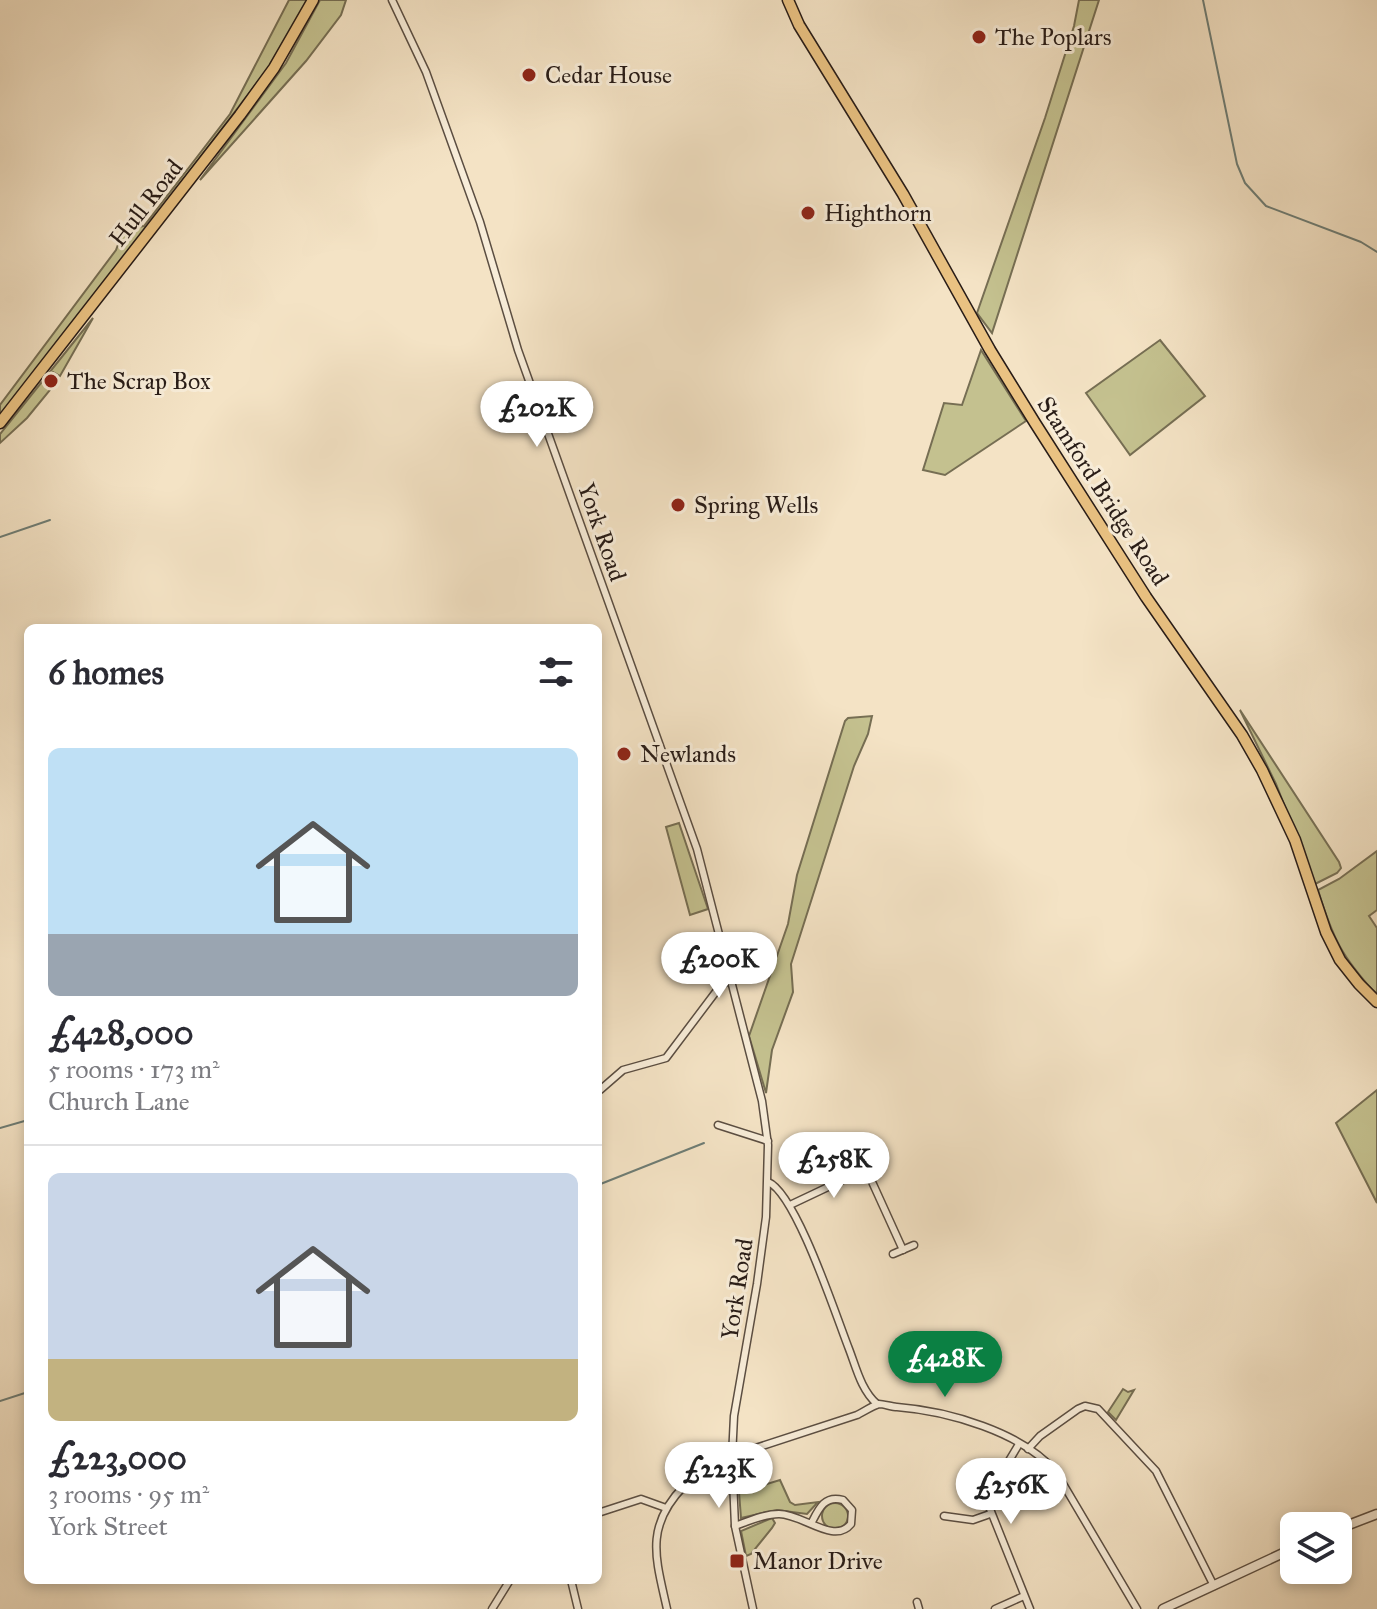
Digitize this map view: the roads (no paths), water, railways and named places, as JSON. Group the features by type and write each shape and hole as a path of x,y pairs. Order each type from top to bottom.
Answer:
{"highway":[{"name":"Hull Road","path":"0,423 249,103 274,68 313,0"},
{"name":"Stamford Bridge Road","path":"788,0 799,25 903,194 990,350 1146,597 1242,735 1295,840 1333,946 1359,984 1377,1002"}],"street":[{"name":"York Road","path":"392,0 410,36 475,208 518,350 692,835 765,1118 768,1182 763,1244 734,1416 732,1457 735,1526 753,1609"},
{"path":"602,1088 623,1070 666,1058 721,985 730,980"},
{"path":"718,1125 768,1141"},
{"path":"853,1140 903,1250"},
{"path":"790,1205 866,1169"},
{"path":"768,1182 776,1186 790,1205 870,1398 877,1404 924,1409 959,1418 1041,1457 1056,1472 1137,1609"},
{"path":"893,1254 914,1245"},
{"path":"667,1609 655,1539 666,1508 706,1465 857,1415 877,1404"},
{"path":"1028,1449 1040,1436 1078,1409 1085,1406 1098,1409 1156,1471 1214,1586"},
{"path":"1019,1444 986,1499 1030,1609"},
{"path":"602,1512 641,1499 666,1508"},
{"path":"735,1526 777,1514 812,1522 824,1530 841,1532 851,1524 852,1510 843,1500 829,1499 823,1502 812,1522"},
{"path":"944,1516 973,1520 990,1514"},
{"path":"1352,1524 1377,1514"},
{"path":"1163,1609 1280,1555"},
{"path":"492,1609 508,1584"},
{"path":"572,1584 578,1609"},
{"path":"995,1609 1024,1596"}],"waterway":[{"path":"1203,0 1237,164 1245,183 1266,206 1361,242 1377,252"},
{"path":"0,537 50,520"},
{"path":"0,1128 24,1121"},
{"path":"602,1183 704,1143"},
{"path":"0,1401 24,1393"}],"place":[{"name":"The Poplars","path":"979,37"},
{"name":"Cedar House","path":"529,75"},
{"name":"Highthorn","path":"808,213"},
{"name":"The Scrap Box","path":"51,381"},
{"name":"Spring Wells","path":"678,505"},
{"name":"Newlands","path":"624,754"},
{"name":"Manor Drive","path":"737,1561"}]}
